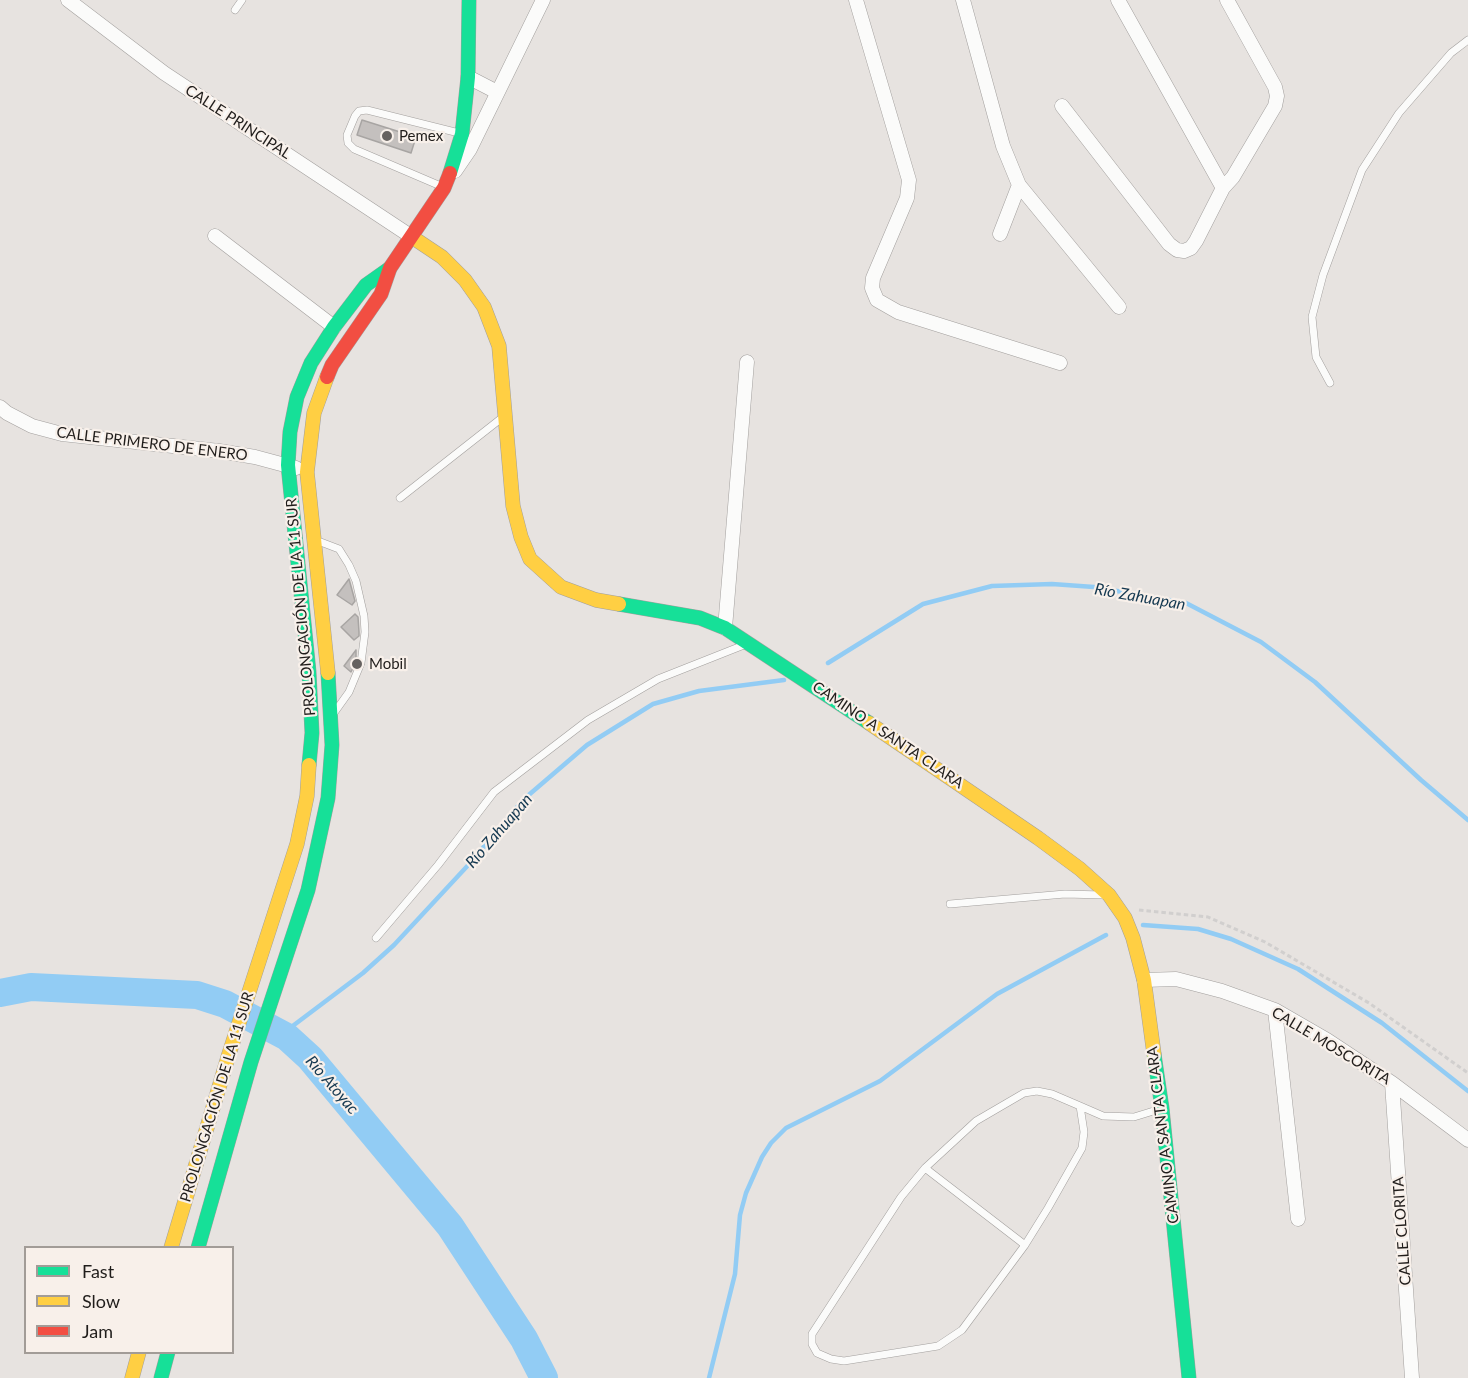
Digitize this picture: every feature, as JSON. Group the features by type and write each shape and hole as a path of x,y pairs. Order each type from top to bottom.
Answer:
{"main road":[{"name":"PROLONGACIÓN DE LA 11 SUR","path":"199,1246 251,1062 310,880 328,798 332,745 331,717 307,471 314,413 325,379 348,338 381,294 390,268 444,188 462,134 468,77 469,0"},
{"name":"CAMINO A SANTA CLARA","path":"412,237 442,257 465,280 484,307 499,346 513,506 520,537 530,559 546,575 561,587 597,600 700,618 725,628 820,689 1038,838 1080,869 1108,895 1125,918 1133,938 1143,980 1162,1108 1189,1378"},
{"name":"PROLONGACIÓN DE LA 11 SUR","path":"172,1246 263,946 297,844 307,795 312,733 288,465 290,432 297,396 311,363 334,327 366,285 390,268"},
{"path":"307,795 328,798"},
{"path":"132,1378 139,1354"},
{"path":"161,1378 168,1354"}],"street":[{"name":"CALLE PRINCIPAL","path":"68,0 164,73 412,237"},
{"path":"444,188 470,149 543,0"},
{"path":"856,0 909,180 907,198 873,278 872,288 877,300 898,312 1060,363"},
{"path":"963,0 1003,146 1019,185 1119,307"},
{"path":"1118,0 1223,188"},
{"path":"1062,106 1169,244 1177,250 1184,251 1196,241 1223,188 1239,167 1275,106 1277,96 1275,87 1227,0"},
{"path":"468,77 497,92"},
{"path":"1000,234 1019,185"},
{"path":"215,236 334,327"},
{"path":"725,628 747,362"},
{"name":"CALLE PRIMERO DE ENERO","path":"0,407 32,426 62,434 219,451 307,471"},
{"name":"CALLE MOSCORITA","path":"1143,980 1176,979 1222,991 1275,1010 1327,1040 1392,1083 1468,1140"},
{"path":"1275,1010 1298,1219"},
{"name":"CALLE CLORITA","path":"1392,1083 1412,1378"}],"lane":[{"path":"235,10 242,0"},
{"path":"1330,382 1316,357 1312,317 1323,275 1362,170 1399,113 1451,53 1468,40"},
{"path":"444,188 354,149 348,143 347,135 359,111 367,110 462,134"},
{"path":"400,498 505,416"},
{"path":"295,538 315,541 339,549 356,581 364,616 364,647 358,670 349,692 331,717"},
{"path":"376,938 438,866 494,792 588,720 658,679 749,643"},
{"path":"950,904 1065,894 1108,895"},
{"path":"1080,1106 1084,1132 1082,1148 1025,1245 962,1330 938,1346 844,1361 817,1353 812,1344 812,1334 901,1197 925,1168 975,1121 1024,1093 1037,1091 1052,1094 1080,1106 1103,1116 1116,1118 1134,1117 1162,1108"},
{"path":"925,1168 1025,1245"}],"path":[{"path":"1119,910 1157,910 1208,917 1265,942 1369,1003 1468,1073"}],"building":[{"name":"Pemex","path":"362,120 416,137 411,153 357,135"},
{"path":"349,579 355,601 352,605 337,595"},
{"name":"Mobil","path":"355,614 358,617 359,636 354,640 341,627"},
{"path":"356,650 356,662 351,672 344,666"}],"waterway":[{"name":"Río Zahuapan","path":"828,663 923,604 992,586 1052,584 1094,587 1186,603 1261,642 1315,682 1468,820"},
{"name":"Río Zahuapan","path":"282,1034 363,973 394,945 472,861 524,799 587,745 653,704 699,691 784,680"},
{"path":"1143,925 1198,929 1231,939 1298,969 1382,1023 1468,1091"},
{"path":"709,1378 735,1274 740,1215 746,1193 771,1143 786,1128 880,1081 997,994 1106,935"},
{"name":"Río Atoyac","path":"0,993 31,987 197,995 225,1004 287,1037 310,1058 450,1226 524,1339 544,1378"}],"traffic: fast":[{"path":"450,173 462,134 468,77 469,0"},
{"path":"309,765 312,733 309,672 288,465 290,432 297,397 311,363 334,327 366,285 390,268"},
{"path":"619,604 700,618 725,628 869,723"},
{"path":"199,1246 251,1062 308,890 328,798 332,745 328,673"},
{"path":"1154,1054 1162,1108 1189,1378"},
{"path":"161,1378 167,1354"}],"traffic: slow":[{"path":"412,237 442,257 465,280 484,307 499,346 513,506 521,537 530,559 561,587 596,600 619,604"},
{"path":"327,377 314,413 307,472 328,673"},
{"path":"869,723 1038,838 1080,869 1109,895 1125,918 1133,938 1144,980 1154,1054"},
{"path":"172,1246 229,1054 297,844 307,796 309,765"},
{"path":"132,1378 138,1354"}],"traffic: jam":[{"path":"327,377 332,365 381,294 390,268 444,188 450,173"}],"place":[{"name":"Pemex","path":"387,136"},
{"name":"Mobil","path":"357,664"}]}
